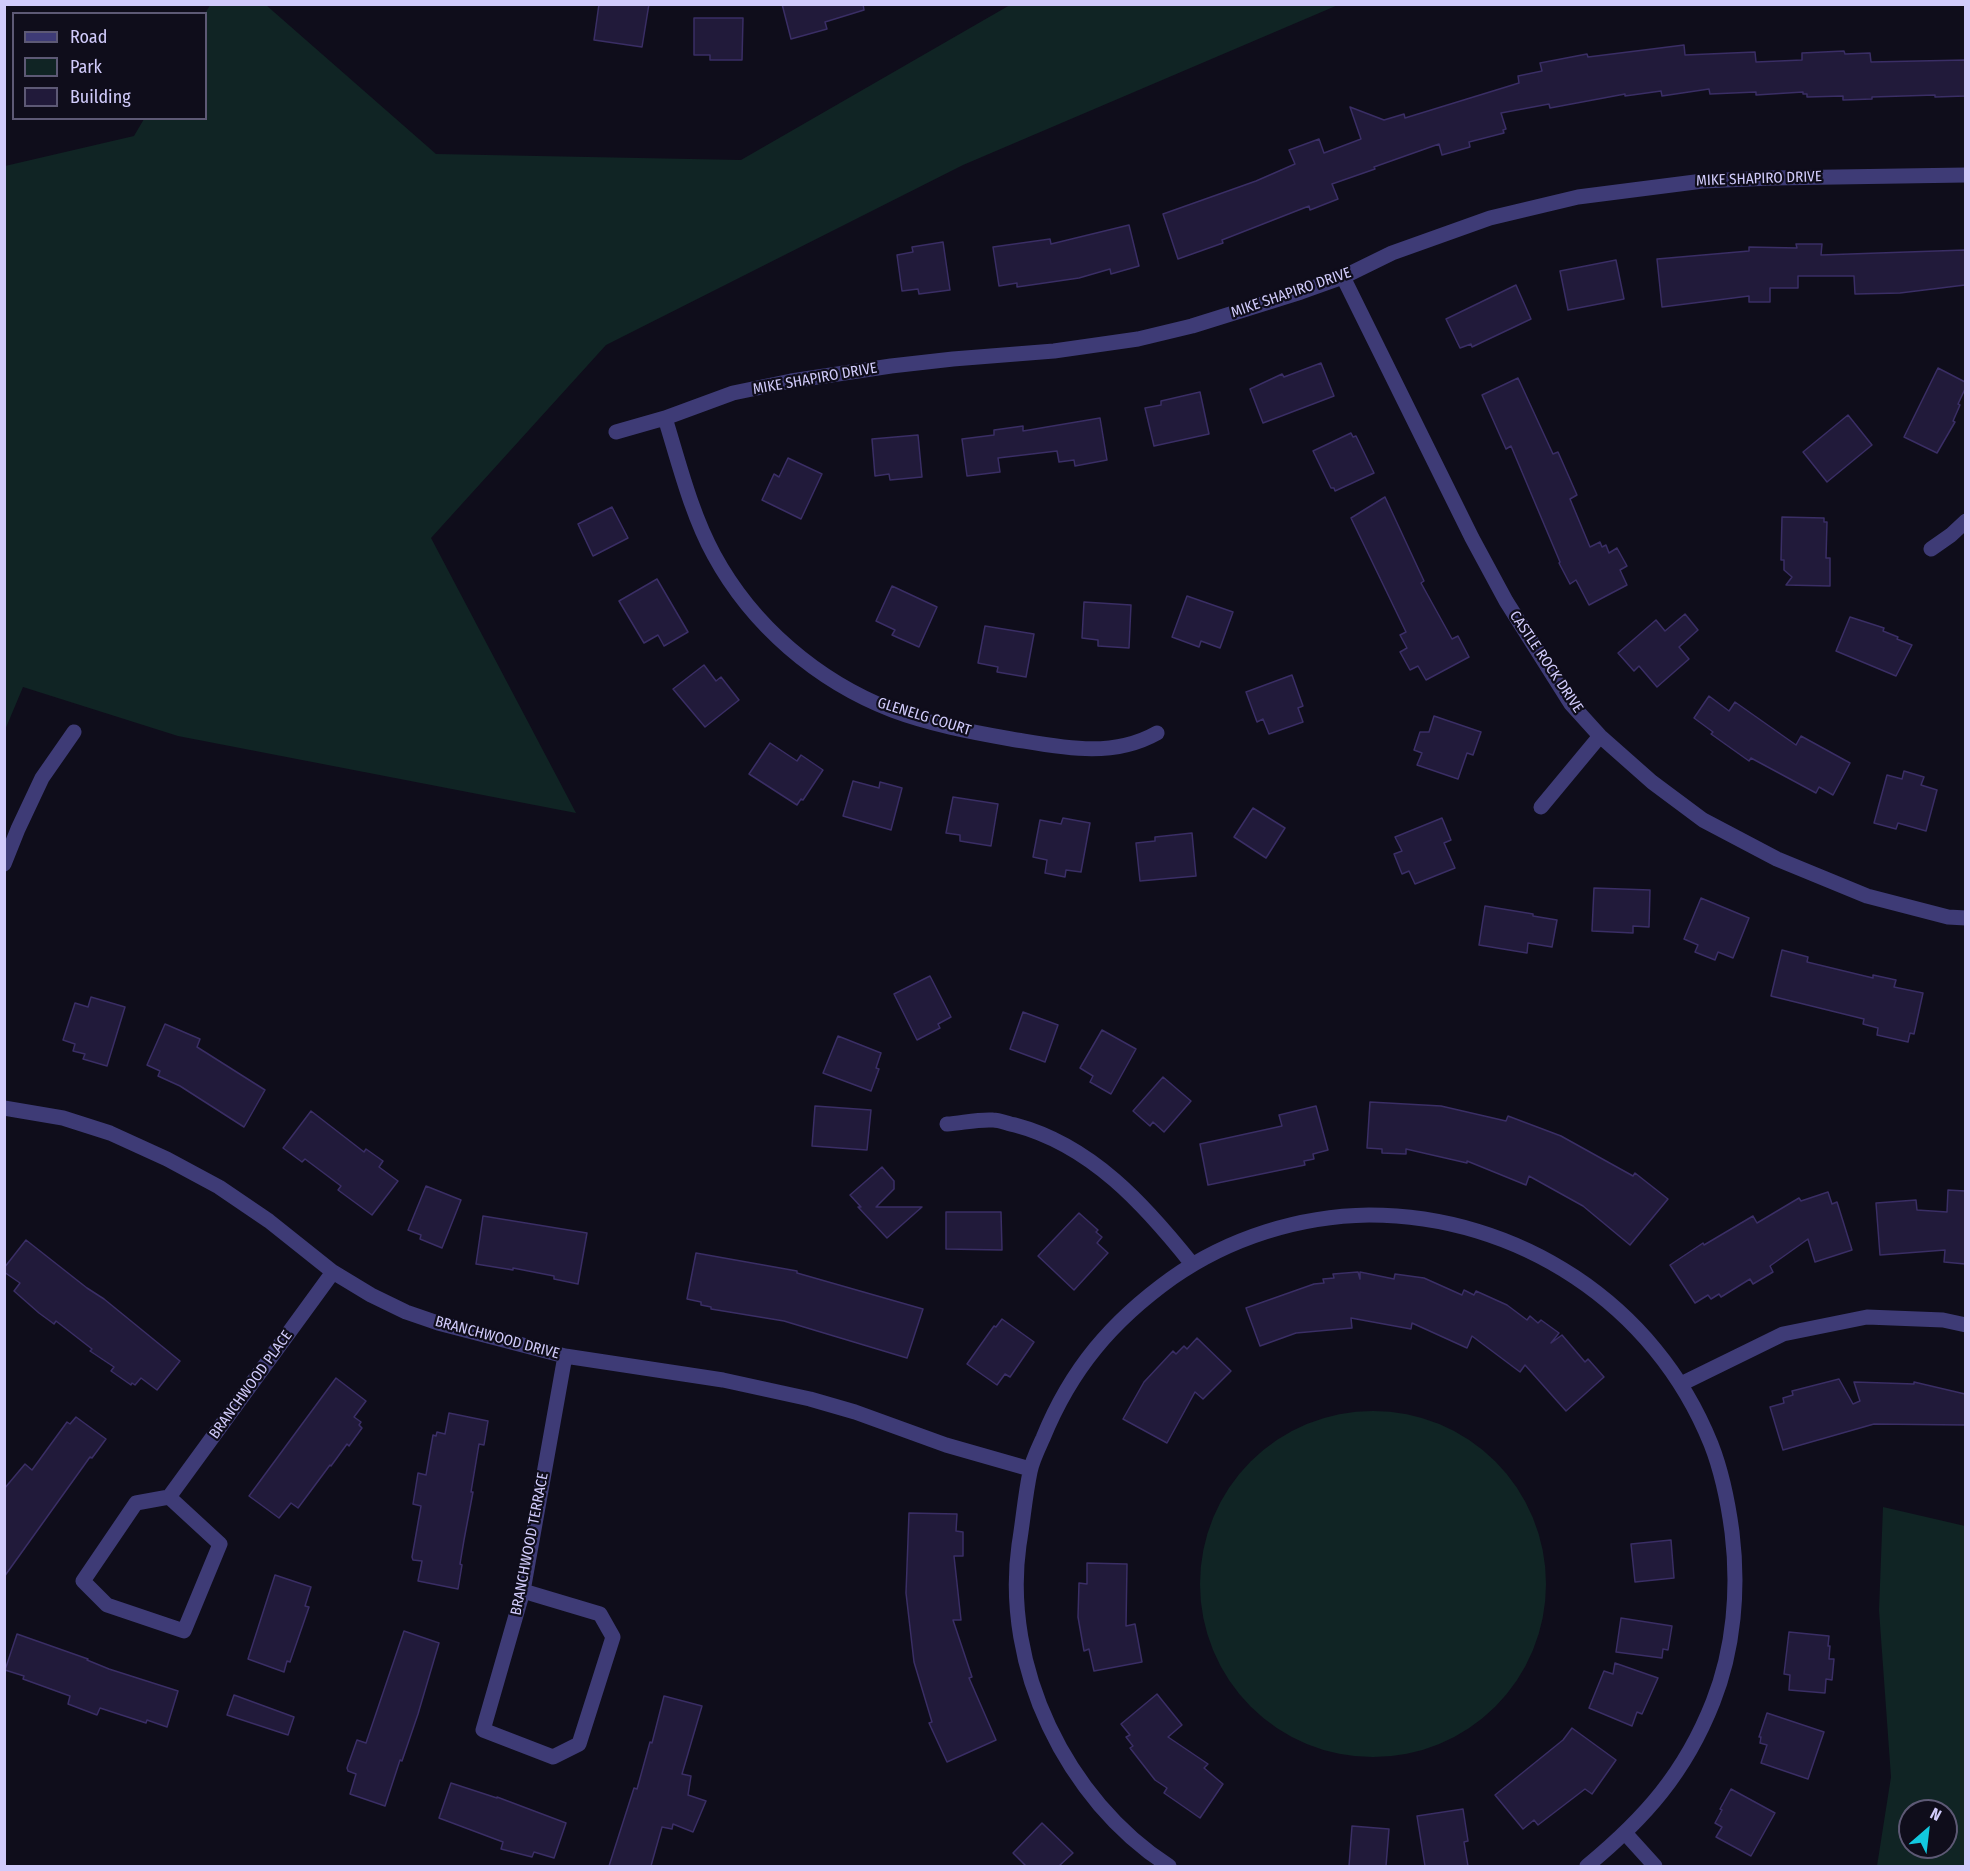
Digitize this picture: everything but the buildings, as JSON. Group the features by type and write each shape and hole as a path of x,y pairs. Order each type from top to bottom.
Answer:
{"street":[{"name":"MIKE SHAPIRO DRIVE","path":"616,432 665,418 733,393 791,381 891,366 1054,351 1138,339 1192,326 1343,277 1392,253 1460,228 1527,208 1578,197 1703,181 1965,175"},
{"name":"CASTLE ROCK DRIVE","path":"1343,277 1472,538 1506,601 1571,704 1600,736 1652,782 1702,820 1777,860 1867,896 1948,917 1965,918"},
{"name":"GLENELG COURT","path":"665,418 691,501 713,554 741,598 758,619 782,642 834,681 873,702 926,720 979,734 1071,749 1120,746 1141,742 1157,733"},
{"path":"1930,549 1951,535 1965,521"},
{"path":"4,864 42,778 74,732"},
{"path":"1541,807 1600,736"},
{"name":"BRANCHWOOD DRIVE","path":"4,1108 63,1118 110,1133 166,1159 219,1188 269,1221 333,1272 371,1295 406,1312 438,1323 565,1356 723,1380 810,1399 855,1412 946,1445 1030,1469"},
{"path":"947,1124 993,1120 1039,1132 1060,1142 1121,1184 1168,1233 1192,1264"},
{"path":"1169,1866 1148,1853 1122,1829 1078,1777 1043,1712 1029,1673 1019,1626 1015,1574 1030,1469 1055,1408 1073,1377 1114,1326 1143,1299 1192,1264 1226,1247 1261,1233 1305,1221 1353,1215 1422,1218 1476,1229 1524,1247 1558,1265 1594,1289 1645,1337 1681,1384 1711,1443 1727,1494 1736,1563 1735,1601 1728,1653 1720,1681 1714,1700 1689,1754 1660,1797 1626,1834 1587,1866"},
{"name":"BRANCHWOOD PLACE","path":"170,1497 333,1272"},
{"path":"1681,1384 1783,1334 1867,1317 1943,1320 1965,1325"},
{"name":"BRANCHWOOD TERRACE","path":"523,1591 600,1614 613,1637 579,1744 553,1757 483,1730 523,1591 565,1356"},
{"path":"170,1497 220,1544 184,1631 107,1605 83,1581 135,1503 170,1497"},
{"path":"1626,1834 1655,1866"}],"green space":[{"path":"211,4 266,5 436,154 741,160 1010,5 1338,5 963,165 606,345 431,538 576,813 178,736 23,687 5,730 5,166 134,136 143,120 207,120 206,12"},
{"path":"1373,1411 1407,1414 1439,1424 1469,1440 1496,1461 1517,1488 1533,1518 1543,1550 1546,1584 1543,1618 1533,1650 1517,1680 1496,1707 1469,1728 1439,1744 1407,1754 1373,1757 1339,1754 1307,1744 1277,1728 1250,1707 1229,1680 1213,1650 1203,1618 1200,1584 1203,1550 1213,1518 1229,1488 1250,1461 1277,1440 1307,1424 1339,1414"},
{"path":"1883,1507 1965,1526 1965,1866 1877,1866 1891,1777 1879,1610"}]}
